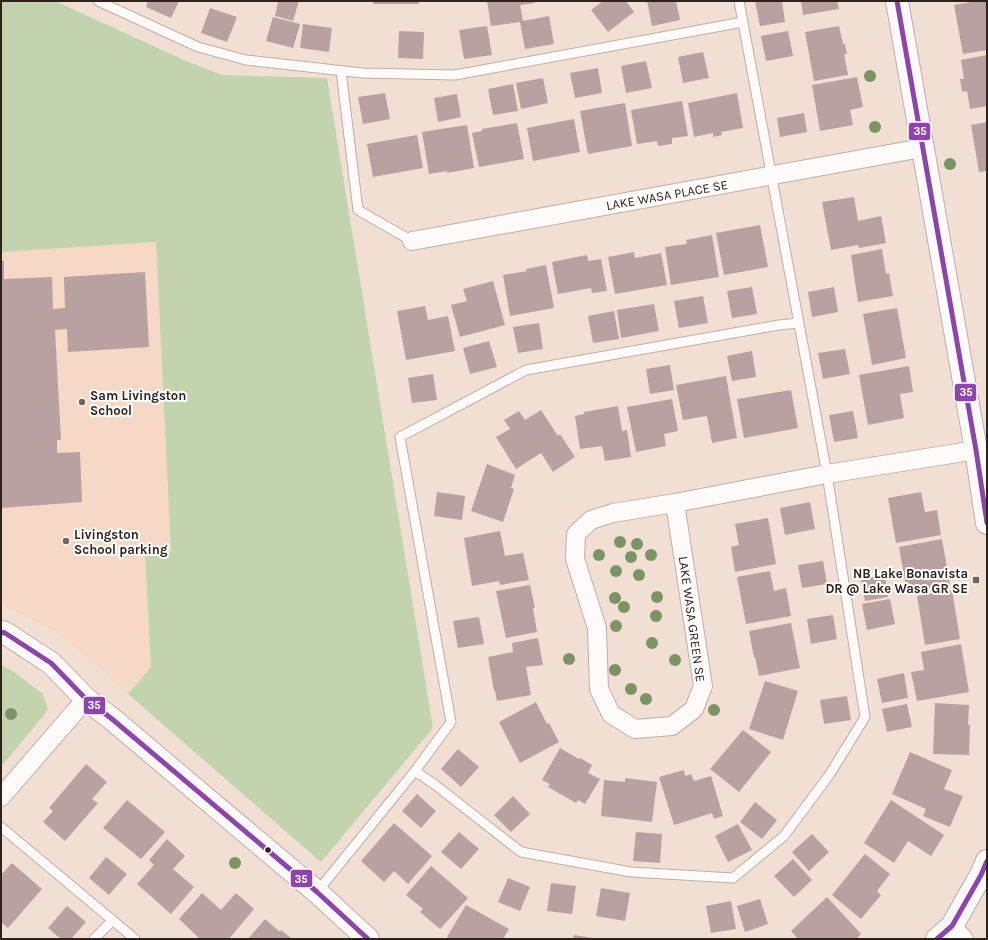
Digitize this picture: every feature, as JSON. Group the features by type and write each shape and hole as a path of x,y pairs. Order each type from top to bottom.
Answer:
{"street":[{"path":"897,1 976,450 987,524"},
{"name":"LAKE WASA PLACE SE","path":"412,242 922,148"},
{"name":"LAKE WASA GREEN SE","path":"675,503 703,686 694,709 672,726 635,729 611,714 599,689 597,628 575,559 576,534 591,520 613,512 675,503 827,474 976,450"},
{"path":"1,632 5,633 51,664 86,699 317,892 368,939"},
{"path":"1,797 86,699"},
{"path":"951,935 987,861"}],"lane":[{"path":"98,1 198,47 246,60 362,73 455,75 742,22"},
{"path":"415,771 434,784 521,852 631,872 733,878 784,836 830,774 865,716 827,474 739,1"},
{"path":"341,71 358,210 412,242"},
{"path":"317,892 415,771 451,722 400,437 526,370 772,326 798,323"},
{"path":"1,827 135,939"},
{"path":"94,939 113,920"}],"shaded area":[{"name":"Sam Livingston School","path":"156,242 171,552 145,553 151,667 128,694 101,669 55,631 1,604 1,252"}],"green space":[{"path":"1,1 55,1 184,60 222,75 327,78 433,728 321,862 128,694 151,667 145,553 171,552 156,242 1,252"},
{"path":"1,665 11,670 43,694 48,710 1,767"}],"building":[{"path":"148,1 179,1 171,18 146,7"},
{"path":"276,1 299,1 293,21 275,16 278,2"},
{"path":"373,1 419,1 419,4 373,4"},
{"path":"487,1 535,1 535,3 520,5 523,21 549,16 554,44 525,49 520,22 491,26"},
{"path":"603,1 626,1 634,12 608,32 591,10"},
{"path":"647,1 676,1 680,20 652,26"},
{"path":"755,1 782,1 785,22 760,26"},
{"path":"801,1 837,1 839,9 803,15"},
{"path":"976,1 987,1 987,50 963,54 954,5"},
{"path":"210,8 237,17 227,42 201,33"},
{"path":"273,17 300,24 293,48 266,41"},
{"path":"303,24 332,28 329,52 300,48"},
{"path":"487,26 492,55 464,59 459,30"},
{"path":"839,26 847,54 844,54 848,75 814,81 805,32"},
{"path":"399,31 424,32 423,59 398,58"},
{"path":"788,31 793,56 766,61 761,36"},
{"path":"703,52 709,78 683,83 678,57"},
{"path":"987,55 987,106 970,109 967,91 962,92 960,79 964,79 961,60"},
{"path":"646,61 652,88 626,93 621,66"},
{"path":"598,68 602,93 575,98 570,73"},
{"path":"857,77 863,107 850,110 853,125 820,131 812,85"},
{"path":"543,78 548,103 521,109 516,83"},
{"path":"513,84 518,111 493,115 488,89"},
{"path":"385,93 390,119 363,124 358,97"},
{"path":"737,93 743,128 721,132 722,135 713,137 713,133 694,137 688,103"},
{"path":"457,94 461,117 438,122 434,98"},
{"path":"682,101 688,136 672,138 672,144 658,146 657,141 637,144 631,110"},
{"path":"625,103 632,146 588,154 580,111"},
{"path":"804,113 807,132 780,137 777,118"},
{"path":"574,119 580,152 533,161 527,128"},
{"path":"987,122 987,171 979,172 971,125"},
{"path":"517,123 524,159 479,167 472,133 482,131 482,129"},
{"path":"467,125 474,168 447,173 447,171 429,174 422,132"},
{"path":"417,135 423,168 373,177 367,144"},
{"path":"854,197 858,221 881,216 886,243 859,248 858,245 831,250 822,202"},
{"path":"760,225 768,267 724,275 716,233"},
{"path":"712,235 719,277 671,285 665,247 687,244 686,240"},
{"path":"882,249 886,274 889,273 893,296 858,302 851,255"},
{"path":"634,252 635,258 661,253 667,285 615,294 608,257"},
{"path":"587,255 588,261 601,259 607,291 592,293 591,288 558,294 552,262"},
{"path":"1,261 4,261 4,279 52,277 53,309 65,308 64,277 145,272 149,347 68,352 67,329 55,330 61,440 57,440 57,453 80,452 82,502 1,508"},
{"path":"546,265 554,308 510,316 503,275 527,271 526,269"},
{"path":"493,281 505,325 460,337 451,305 467,301 463,289"},
{"path":"752,287 757,314 732,318 727,291"},
{"path":"834,287 838,312 812,317 808,292"},
{"path":"703,296 708,323 679,328 674,301"},
{"path":"654,304 659,331 621,338 617,310"},
{"path":"425,306 428,320 448,316 455,351 406,360 397,311"},
{"path":"897,308 906,358 872,365 863,314"},
{"path":"614,311 619,339 593,343 588,316"},
{"path":"539,323 543,349 518,353 513,327"},
{"path":"489,341 497,367 470,374 463,348"},
{"path":"845,349 850,374 823,379 818,353"},
{"path":"752,351 756,377 732,381 727,356"},
{"path":"670,365 674,390 650,394 646,369"},
{"path":"909,366 913,392 900,394 904,418 868,425 859,375"},
{"path":"433,374 437,400 412,403 408,378"},
{"path":"726,376 737,438 712,443 707,416 683,420 676,385"},
{"path":"791,390 798,428 744,438 737,399"},
{"path":"672,399 678,431 664,434 666,446 636,452 627,407"},
{"path":"618,406 622,431 627,430 631,457 605,461 602,446 580,449 575,416 584,414 584,412"},
{"path":"541,410 558,436 560,434 575,457 553,472 541,453 516,469 496,437 510,429 504,420 519,411 525,420"},
{"path":"853,411 858,438 834,442 829,415"},
{"path":"487,464 515,475 511,488 514,489 503,522 471,511"},
{"path":"437,492 465,496 462,520 434,516"},
{"path":"921,492 925,512 937,510 941,535 896,543 888,498"},
{"path":"810,502 815,529 785,535 780,508"},
{"path":"768,518 776,564 735,572 731,547 739,545 735,524"},
{"path":"500,531 505,556 523,553 529,580 500,585 499,581 472,586 464,538"},
{"path":"942,539 950,585 907,592 899,547"},
{"path":"823,561 827,584 802,588 798,565"},
{"path":"770,571 774,591 786,588 791,616 746,624 737,577"},
{"path":"885,575 888,597 865,601 861,579"},
{"path":"530,585 535,608 533,608 537,632 506,638 496,591"},
{"path":"952,590 960,639 925,645 917,596"},
{"path":"890,599 895,624 867,630 862,604"},
{"path":"833,615 837,639 811,644 807,619"},
{"path":"479,617 484,644 458,648 453,621"},
{"path":"791,623 800,668 759,676 749,631"},
{"path":"538,638 543,665 526,667 531,695 497,701 488,657 513,652 512,643"},
{"path":"961,644 969,692 917,701 911,672 924,670 921,652"},
{"path":"904,673 908,698 882,703 877,679"},
{"path":"765,681 798,691 783,740 749,729"},
{"path":"847,696 851,720 824,724 820,700"},
{"path":"536,702 547,724 549,723 559,742 520,763 499,722"},
{"path":"935,703 969,705 969,755 933,754"},
{"path":"907,704 912,727 887,732 882,709"},
{"path":"743,730 771,752 739,792 710,769"},
{"path":"560,748 592,765 588,773 600,779 585,804 578,800 576,803 548,787 550,784 542,780"},
{"path":"458,749 479,767 461,787 441,769"},
{"path":"910,752 952,770 944,789 963,796 950,827 923,816 926,809 892,794"},
{"path":"86,764 107,782 92,799 98,803 65,841 43,822 53,811 49,808"},
{"path":"684,770 685,776 691,774 694,781 711,776 723,816 714,819 712,813 674,825 659,777"},
{"path":"625,778 657,782 652,822 601,816 604,780 625,782"},
{"path":"417,794 436,811 421,828 402,811"},
{"path":"513,796 530,814 511,832 494,815"},
{"path":"127,800 165,832 141,859 103,828"},
{"path":"891,800 944,835 931,856 908,841 894,863 864,843"},
{"path":"755,802 777,820 762,839 740,822"},
{"path":"394,823 432,856 408,884 394,871 384,882 361,861"},
{"path":"738,824 752,850 728,862 715,836"},
{"path":"459,832 479,849 461,869 441,852"},
{"path":"636,832 662,834 660,863 633,861"},
{"path":"812,834 829,852 809,871 792,852"},
{"path":"167,839 185,856 173,869 194,887 171,914 137,884 154,865 149,860"},
{"path":"865,854 890,874 877,891 881,895 861,919 832,895"},
{"path":"106,857 127,874 109,895 89,878"},
{"path":"793,859 812,880 794,897 774,876"},
{"path":"12,863 42,889 8,928 1,922 1,875"},
{"path":"431,866 468,898 440,929 420,912 423,909 406,895"},
{"path":"508,878 530,887 520,911 498,902"},
{"path":"551,883 576,886 572,914 547,911"},
{"path":"601,888 630,893 625,921 596,916"},
{"path":"202,893 221,910 236,893 254,909 229,939 200,939 179,919"},
{"path":"827,897 861,934 856,939 798,939 791,931"},
{"path":"760,899 768,924 745,932 737,906"},
{"path":"731,901 736,929 711,933 706,906"},
{"path":"466,905 509,929 503,939 450,939 447,937"},
{"path":"67,906 86,922 71,939 61,939 48,928"},
{"path":"265,919 280,932 281,930 292,939 248,939"},
{"path":"574,935 593,938 593,939 573,939"}],"transit line":[{"name":"35","path":"897,1 976,450 987,523"},
{"name":"35","path":"1,632 5,633 51,663 86,699 112,719 317,892 368,939"},
{"name":"35","path":"937,939 952,926 981,875 987,861"}],"place":[{"name":"Sam Livingston School","path":"82,402"},
{"name":"Livingston School parking","path":"66,541"},
{"name":"NB Lake Bonavista DR @ Lake Wasa GR SE","path":"976,580"}]}
